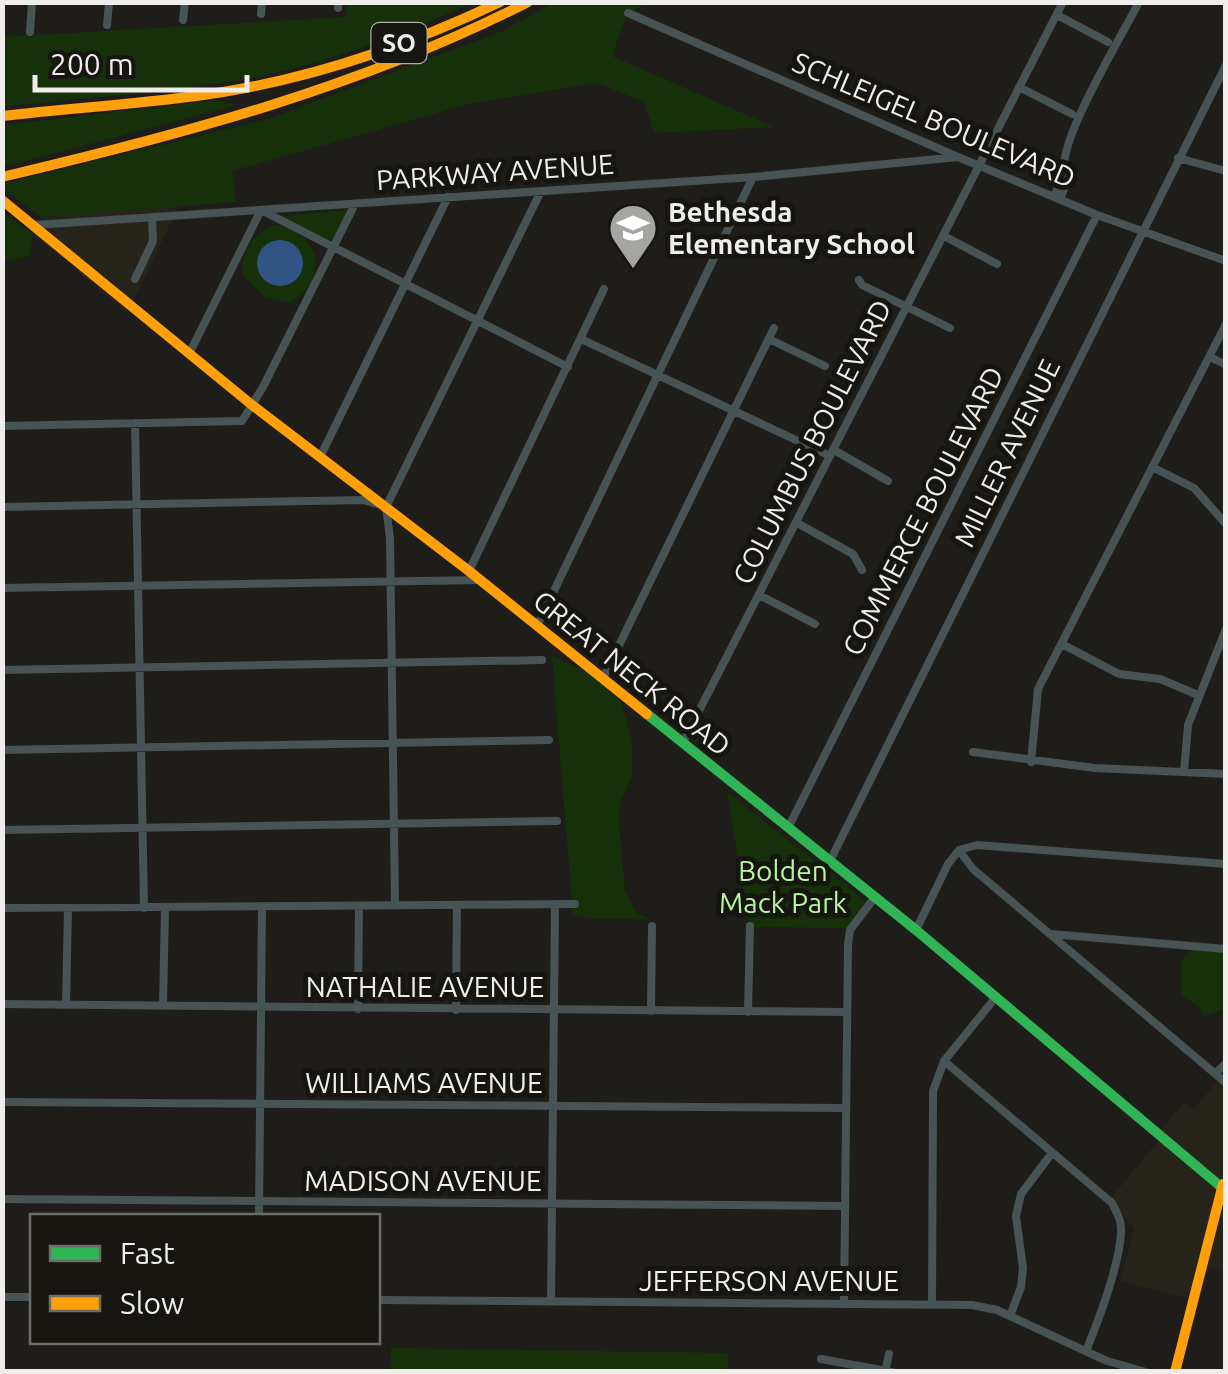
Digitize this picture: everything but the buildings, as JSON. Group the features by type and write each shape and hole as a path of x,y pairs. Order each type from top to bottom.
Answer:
{"main road":[{"name":"SO","path":"2,116 173,99 259,85 359,57 500,2"},
{"name":"SO","path":"2,177 257,110 356,78 480,28 528,2"},
{"name":"GREAT NECK ROAD","path":"4,201 252,405 469,571 916,930 1224,1186"},
{"path":"1175,1372 1224,1186"}],"street":[{"path":"30,32 32,2"},
{"path":"106,24 109,2"},
{"path":"184,20 185,2"},
{"path":"261,14 262,2"},
{"name":"COLUMBUS BOULEVARD","path":"683,742 1063,2"},
{"path":"1057,198 1070,136 1139,2"},
{"name":"SCHLEIGEL BOULEVARD","path":"628,13 958,158 1097,215 1226,261"},
{"path":"1056,15 1108,42"},
{"name":"MILLER AVENUE","path":"830,861 1226,65"},
{"path":"1020,87 1072,114"},
{"name":"PARKWAY AVENUE","path":"35,225 753,177 958,158"},
{"path":"1178,158 1226,172"},
{"path":"538,626 753,177"},
{"path":"395,906 386,506 540,191"},
{"path":"320,455 448,198"},
{"path":"2,426 242,421 355,204"},
{"path":"189,354 261,210 568,367"},
{"name":"COMMERCE BOULEVARD","path":"788,828 1097,215"},
{"path":"136,279 153,241 152,218"},
{"path":"944,236 997,264"},
{"path":"858,280 950,328"},
{"path":"469,571 604,290"},
{"path":"1031,762 1038,689 1226,324"},
{"path":"602,678 774,328"},
{"path":"582,339 888,480"},
{"path":"768,339 825,366"},
{"path":"1210,357 1226,365"},
{"path":"135,423 144,908"},
{"path":"1154,468 1194,488 1226,524"},
{"path":"2,507 363,500 386,506"},
{"path":"797,523 853,554 862,570"},
{"path":"2,588 479,580"},
{"path":"759,596 816,624"},
{"path":"1184,772 1188,724 1226,629"},
{"path":"1062,644 1118,674 1160,678 1198,696"},
{"path":"2,670 542,660"},
{"path":"2,750 549,740"},
{"path":"973,752 1031,762 1226,774"},
{"path":"2,830 557,821"},
{"path":"916,930 948,864 960,850 977,845 1226,864"},
{"path":"960,850 973,869 1226,1083"},
{"path":"844,1304 850,930 874,897"},
{"path":"551,1302 555,904"},
{"path":"2,908 575,904"},
{"path":"456,1010 457,905"},
{"path":"358,1009 359,907"},
{"path":"66,1005 68,908"},
{"path":"164,1006 165,908"},
{"path":"259,1214 262,908"},
{"path":"651,1011 652,926"},
{"path":"748,1012 750,926"},
{"path":"1051,934 1226,949"},
{"path":"932,1304 933,1091 944,1061 996,998"},
{"name":"NATHALIE AVENUE","path":"2,1004 846,1012"},
{"path":"944,1061 1112,1203 1120,1216 1122,1233 1103,1307 1086,1351"},
{"path":"1215,1074 1226,1063"},
{"name":"WILLIAMS AVENUE","path":"2,1102 846,1108"},
{"path":"1010,1316 1021,1288 1023,1268 1016,1216 1021,1194 1052,1153"},
{"name":"MADISON AVENUE","path":"2,1199 844,1206"},
{"path":"2,1297 30,1297"},
{"name":"JEFFERSON AVENUE","path":"380,1300 985,1306 1108,1361 1146,1372"},
{"path":"821,1358 888,1371 889,1354"}],"shaded area":[{"path":"179,206 127,313 33,234 41,217"},
{"path":"1222,1075 1226,1078 1225,1273 1200,1265 1192,1299 1120,1281 1134,1229 1111,1198 1163,1135 1160,1131 1184,1102 1194,1109"}],"green space":[{"path":"347,3 472,3 365,46 263,76 189,88 3,107 3,37 346,17"},
{"path":"554,3 650,3 627,13 612,56 774,127 654,133 644,102 598,83 469,104 232,171 236,202 41,217 3,189 2,184 268,119 500,32"},
{"path":"217,100 237,105 3,167 3,125"},
{"path":"349,210 332,241 279,216"},
{"path":"2,212 33,234 30,255 3,263"},
{"path":"276,225 303,238 315,258 311,282 290,303 263,296 242,274 251,243 261,232"},
{"path":"552,656 588,672 621,702 632,741 632,776 620,803 619,821 625,891 636,912 648,919 591,919 573,915"},
{"name":"Bolden Mack Park","path":"727,792 867,902 848,928 755,927 748,921"},
{"path":"1192,950 1225,952 1225,1009 1204,1016 1197,1005 1182,996 1182,960"},
{"path":"391,1348 729,1353 727,1371 390,1371"}],"water":[{"path":"280,240 296,247 303,263 296,279 280,286 264,279 257,263 264,247"}],"traffic: fast":[{"path":"647,714 916,930 1226,1191"}],"traffic: slow":[{"path":"2,116 196,96 295,77 399,45 500,2"},
{"path":"2,177 137,144 271,105 402,59 528,2"},
{"path":"2,200 252,405 647,714"},
{"path":"1175,1372 1223,1184"}],"place":[{"name":"Bethesda Elementary School","path":"633,270"}]}
